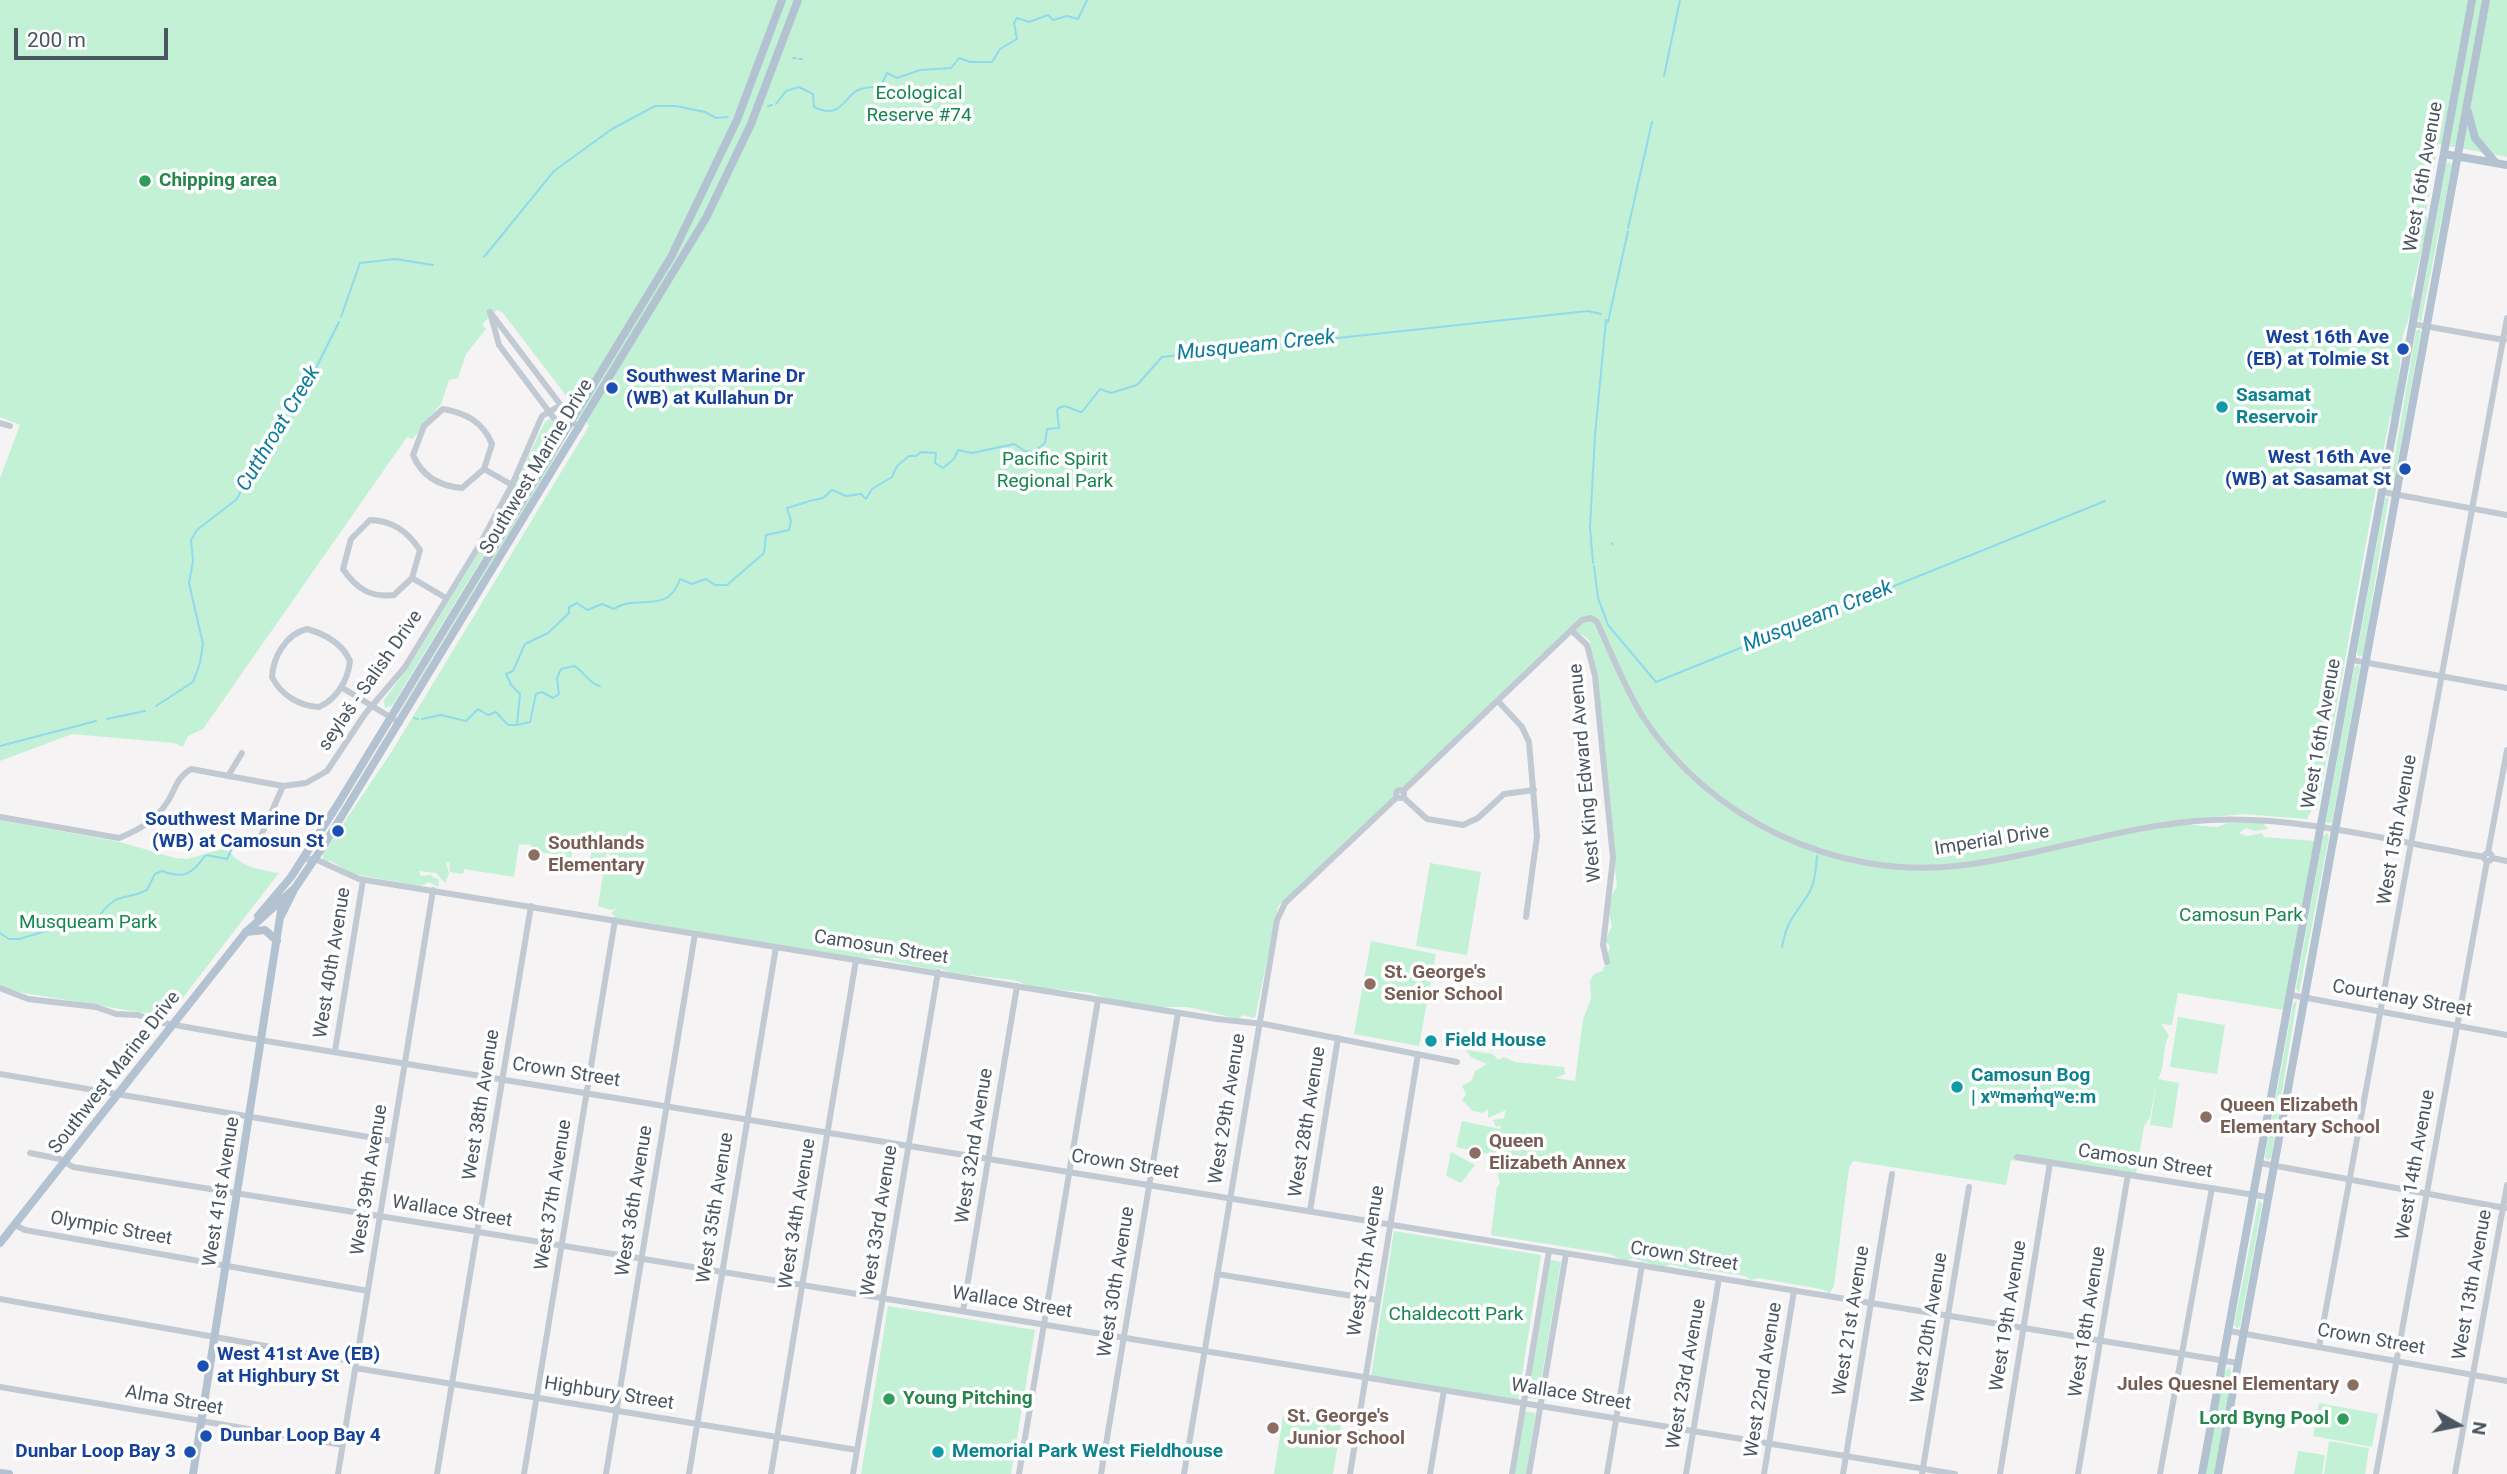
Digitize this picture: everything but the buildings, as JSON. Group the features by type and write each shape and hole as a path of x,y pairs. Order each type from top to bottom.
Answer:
{"main road":[{"name":"Southwest Marine Drive","path":"256,922 303,859 660,276 701,200 751,87 782,0"},
{"name":"Southwest Marine Drive","path":"2,1238 246,932 295,888 315,859 706,218 751,124 798,0"},
{"name":"West 16th Avenue","path":"2202,1474 2472,0"},
{"name":"West 16th Avenue","path":"2218,1474 2486,0"},
{"path":"2467,109 2476,138 2496,163"},
{"path":"2444,154 2507,165"},
{"name":"West 41st Avenue","path":"193,1474 283,896 289,879"},
{"name":"West 41st Avenue","path":"281,916 295,888"},
{"path":"246,932 265,930 277,941"},
{"path":"0,1473 9,1474"}],"street":[{"path":"565,433 499,345 490,312 579,429"},
{"name":"West 15th Avenue","path":"2319,1347 2507,318"},
{"path":"2413,324 2505,340"},
{"name":"seyləš - Salish Drive","path":"0,817 119,838 137,831 159,813 182,774 191,769 284,786 306,783 327,771 372,706 405,667 512,485 542,416 561,405"},
{"path":"443,409 458,412 478,423 492,444 484,469 462,488 446,486 418,468 413,455 424,426 443,409"},
{"path":"0,423 10,426"},
{"path":"484,469 512,485"},
{"path":"2383,492 2507,515"},
{"path":"370,520 384,521 406,532 420,550 412,578 394,595 381,597 369,594 352,582 343,569 345,553 360,527 370,520"},
{"path":"412,578 446,598"},
{"name":"Imperial Drive","path":"1571,630 1582,620 1591,618 1597,622 1629,694 1644,718 1667,749 1711,792 1757,824 1788,840 1852,861 1910,867 1957,866 2169,824 2210,820 2269,820 2321,828"},
{"path":"307,629 319,632 347,653 349,668 341,687 330,701 319,707 294,700 284,694 272,677 277,657 297,632 307,629"},
{"name":"West 29th Avenue","path":"1184,1474 1258,1024 1280,910 1571,630"},
{"name":"West King Edward Avenue","path":"1571,630 1587,645 1595,676 1613,858 1604,945 1607,962"},
{"path":"2352,660 2507,688"},
{"path":"341,687 400,723"},
{"path":"1498,701 1527,735 1534,790 1537,836 1525,917"},
{"name":"West 14th Avenue","path":"2375,1474 2507,750"},
{"path":"228,776 242,753"},
{"path":"261,836 284,786"},
{"path":"1401,795 1427,819 1464,825 1478,818 1504,794 1534,790"},
{"path":"2321,828 2507,861"},
{"name":"Camosun Street","path":"303,859 315,859 345,876 363,880 1258,1024 1457,1062"},
{"name":"West 40th Avenue","path":"335,1051 363,880"},
{"name":"West 39th Avenue","path":"338,1474 433,890"},
{"name":"West 38th Avenue","path":"437,1474 531,906"},
{"name":"West 37th Avenue","path":"524,1474 615,920"},
{"name":"West 36th Avenue","path":"606,1474 695,934"},
{"name":"West 35th Avenue","path":"688,1474 776,947"},
{"name":"West 34th Avenue","path":"771,1474 856,960"},
{"name":"West 33rd Avenue","path":"853,1474 937,972"},
{"name":"West 32nd Avenue","path":"963,1311 1017,986"},
{"name":"Crown Street","path":"0,991 71,1007 96,1007 109,1013 138,1015 174,1025 262,1040 2238,1363"},
{"name":"Courtenay Street","path":"2291,995 2507,1035"},
{"path":"1019,1474 1098,1000"},
{"name":"West 30th Avenue","path":"1101,1474 1178,1013"},
{"name":"West 28th Avenue","path":"1310,1211 1338,1038"},
{"name":"West 27th Avenue","path":"1350,1474 1418,1054"},
{"path":"0,1074 392,1141"},
{"name":"Wallace Street","path":"30,1153 65,1162 73,1167 237,1195 477,1231 1846,1456 1922,1471 1955,1474"},
{"name":"Camosun Street","path":"2017,1157 2267,1196"},
{"name":"West 19th Avenue","path":"2000,1474 2050,1163"},
{"path":"2260,1163 2505,1208"},
{"name":"West 21st Avenue","path":"1843,1474 1892,1174"},
{"name":"West 18th Avenue","path":"2078,1474 2128,1174"},
{"name":"West 13th Avenue","path":"2455,1474 2505,1208 2507,1185"},
{"name":"West 20th Avenue","path":"1922,1471 1969,1187"},
{"path":"2160,1474 2212,1188"},
{"name":"Olympic Street","path":"15,1225 24,1230 368,1291"},
{"path":"1513,1474 1549,1251"},
{"path":"1529,1474 1566,1254"},
{"path":"1607,1474 1642,1265"},
{"path":"1217,1275 1377,1300"},
{"name":"West 23rd Avenue","path":"1686,1474 1719,1278"},
{"name":"West 22nd Avenue","path":"1764,1474 1794,1291"},
{"name":"Highbury Street","path":"0,1299 215,1337 452,1385 858,1450"},
{"name":"Crown Street","path":"2229,1331 2507,1381"},
{"name":"Alma Street","path":"0,1387 343,1445"},
{"path":"1430,1474 1444,1390"}],"green space":[{"name":"Pacific Spirit Regional Park","path":"0,0 2507,0 2507,157 2438,144 2426,214 2428,224 2411,295 2414,302 2403,335 2395,411 2390,417 2380,466 2317,810 2312,809 2307,819 2244,814 2193,819 2192,825 2217,827 2227,823 2263,823 2268,829 2254,831 2246,828 2239,833 2247,836 2262,833 2264,837 2315,841 2284,1010 2178,993 2172,1025 2161,1024 2169,1035 2158,1079 2179,1083 2172,1128 2150,1125 2157,1081 2150,1117 2144,1126 2135,1179 2011,1160 2006,1185 1853,1161 1849,1168 1834,1286 1830,1293 1758,1278 1751,1280 1745,1276 1701,1269 1696,1271 1671,1264 1662,1268 1634,1258 1625,1261 1610,1254 1491,1235 1497,1187 1500,1183 1497,1171 1503,1167 1503,1153 1499,1146 1497,1156 1456,1147 1462,1121 1500,1129 1501,1125 1496,1127 1493,1120 1504,1118 1506,1110 1488,1118 1488,1109 1482,1113 1473,1111 1462,1100 1466,1094 1462,1086 1472,1080 1475,1071 1487,1064 1471,1057 1466,1050 1493,1054 1498,1060 1504,1057 1515,1062 1564,1067 1565,1074 1555,1078 1575,1081 1583,1019 1591,999 1590,981 1594,974 1603,971 1610,946 1605,941 1612,926 1610,905 1617,887 1590,641 1581,634 1569,632 1278,906 1255,1018 1242,1015 1239,1019 1188,1007 1156,1007 1111,1000 1092,993 1031,987 1014,980 951,973 938,968 935,970 876,958 864,959 617,918 611,913 617,908 611,910 598,906 604,868 614,867 590,861 592,848 607,851 605,864 612,862 608,849 574,844 571,858 531,850 531,845 519,844 514,877 464,869 463,874 450,872 449,862 446,863 449,873 445,883 436,873 419,871 421,876 430,875 439,880 438,887 429,882 421,886 353,874 331,861 323,861 323,854 392,751 589,426 583,418 576,421 580,414 503,313 497,310 482,324 486,329 466,354 458,378 449,380 441,404 413,439 407,437 203,729 188,736 183,747 174,743 72,734 0,761 0,478 20,425 0,417"},
{"path":"2449,162 2452,165 2421,322 2418,319 2446,164"},
{"path":"2419,329 2421,332 2393,487 2389,490 2416,331"},
{"path":"550,419 558,426 558,434 392,706 385,708 384,700 412,662 494,527 545,422"},
{"path":"569,432 547,472 399,713 399,712"},
{"path":"2389,496 2363,655 2359,657 2357,653 2385,499"},
{"path":"2358,664 2360,668 2332,822 2328,824 2326,821 2354,668"},
{"name":"Musqueam Park","path":"0,820 120,842 175,858 187,859 226,848 249,866 279,873 168,1017 0,989"},
{"path":"2327,833 2329,837 2299,993 2296,988 2323,836"},
{"path":"1430,863 1481,872 1467,955 1416,946"},
{"path":"1371,941 1436,954 1419,1046 1354,1034"},
{"path":"2297,1000 2271,1158 2267,1160 2265,1156 2293,1004"},
{"path":"2178,1017 2225,1025 2217,1074 2170,1067"},
{"path":"1451,1152 1475,1165 1461,1183 1446,1176"},
{"path":"2259,1199 2262,1205 2240,1326 2237,1328 2234,1325"},
{"name":"Chaldecott Park","path":"1394,1231 1541,1255 1518,1400 1371,1376"},
{"path":"1550,1260 1561,1262 1538,1399 1527,1398"},
{"path":"888,1306 1035,1330 1011,1474 861,1474"},
{"path":"2230,1367 2232,1377 2215,1474 2205,1474 2223,1373"},
{"name":"Lord Byng Pool","path":"2319,1403 2378,1414 2372,1447 2313,1436"},
{"path":"1525,1411 1536,1413 1526,1474 1515,1474"},
{"path":"1283,1416 1341,1425 1333,1474 1274,1474"},
{"path":"2329,1441 2369,1448 2365,1474 2324,1474"},
{"path":"2298,1451 2325,1455 2322,1474 2294,1474"}],"waterway":[{"name":"Cutthroat Creek","path":"776,104 786,91 799,87 813,94 814,107 830,111 858,90 881,86 887,73 897,78 920,70 951,68 959,58 970,62 992,62 1000,49 1017,39 1014,23 1017,18 1029,22 1048,15 1053,20 1067,16 1078,19 1087,0"},
{"path":"1664,76 1680,0"},
{"name":"Cutthroat Creek","path":"768,106 772,105"},
{"name":"Cutthroat Creek","path":"484,257 554,171 612,129 655,106 676,106 705,112 716,118 728,117"},
{"path":"1628,228 1652,122"},
{"path":"1608,322 1628,231"},
{"name":"Cutthroat Creek","path":"341,317 360,263 395,259 433,265"},
{"name":"Musqueam Creek","path":"809,501 823,498 832,490 846,496 861,494 866,499 872,489 892,477 897,466 909,456 916,456 921,452 936,453 935,463 943,468 954,459 958,450 972,453 1014,444 1025,451 1033,452 1045,443 1047,429 1059,428 1057,410 1060,407 1066,406 1082,412 1100,389 1111,393 1137,385 1162,357 1588,311 1601,314"},
{"name":"Musqueam Creek","path":"1593,563 1590,527 1595,435 1606,320"},
{"name":"Cutthroat Creek","path":"156,706 193,682 200,663 203,644 189,583 193,561 191,540 197,530 237,499 254,463 316,368 339,322"},
{"name":"Musqueam Creek","path":"1594,566 1598,598 1608,625 1656,682 2105,501"},
{"name":"Musqueam Creek","path":"422,719 441,715 466,721 478,709 488,715 496,712 508,725 517,725 520,694 511,685 506,674 513,671 525,644 548,633 569,613 569,607 577,603 587,610 602,604 614,609 632,603 660,601 675,590 680,579 692,584 706,579 715,585 727,585 764,553 766,535 789,530 791,521 787,508 807,502"},
{"path":"517,725 530,722 536,694 542,692 553,698 559,694 557,678 561,669 574,666 600,686"},
{"name":"Cutthroat Creek","path":"107,719 145,711"},
{"name":"Musqueam Creek","path":"414,718 418,719"},
{"name":"Cutthroat Creek","path":"0,746 96,721"},
{"name":"Musqueam Creek","path":"0,933 9,939 19,939 67,925 79,916 99,916 117,900 147,890 155,874 162,871 183,875 197,866 206,855 227,859 235,842 242,836"},
{"path":"1782,947 1789,924 1811,889 1817,856"}],"place":[{"name":"Chipping area","path":"145,181"},
{"name":"West 16th Ave (EB) at Tolmie St","path":"2403,349"},
{"name":"Southwest Marine Dr (WB) at Kullahun Dr","path":"612,388"},
{"name":"Sasamat Reservoir","path":"2222,407"},
{"name":"West 16th Ave (WB) at Sasamat St","path":"2405,469"},
{"name":"Southwest Marine Dr (WB) at Camosun St","path":"338,831"},
{"name":"Southlands Elementary","path":"534,855"},
{"name":"St. George's Senior School","path":"1370,984"},
{"name":"Field House","path":"1431,1041"},
{"name":"Camosun Bog | xʷməm̓qʷe:m","path":"1957,1087"},
{"name":"Queen Elizabeth Elementary School","path":"2206,1117"},
{"name":"Queen Elizabeth Annex","path":"1475,1153"},
{"name":"West 41st Ave (EB) at Highbury St","path":"203,1366"},
{"name":"Jules Quesnel Elementary","path":"2353,1385"},
{"name":"Young Pitching","path":"889,1399"},
{"name":"Lord Byng Pool","path":"2343,1419"},
{"name":"St. George's Junior School","path":"1273,1428"},
{"name":"Dunbar Loop Bay 4","path":"206,1436"},
{"name":"Dunbar Loop Bay 3","path":"190,1452"},
{"name":"Memorial Park West Fieldhouse","path":"938,1452"}],"park label":[{"name":"Ecological Reserve #74","path":"919,105"},
{"name":"Camosun Park","path":"2241,916"}]}
